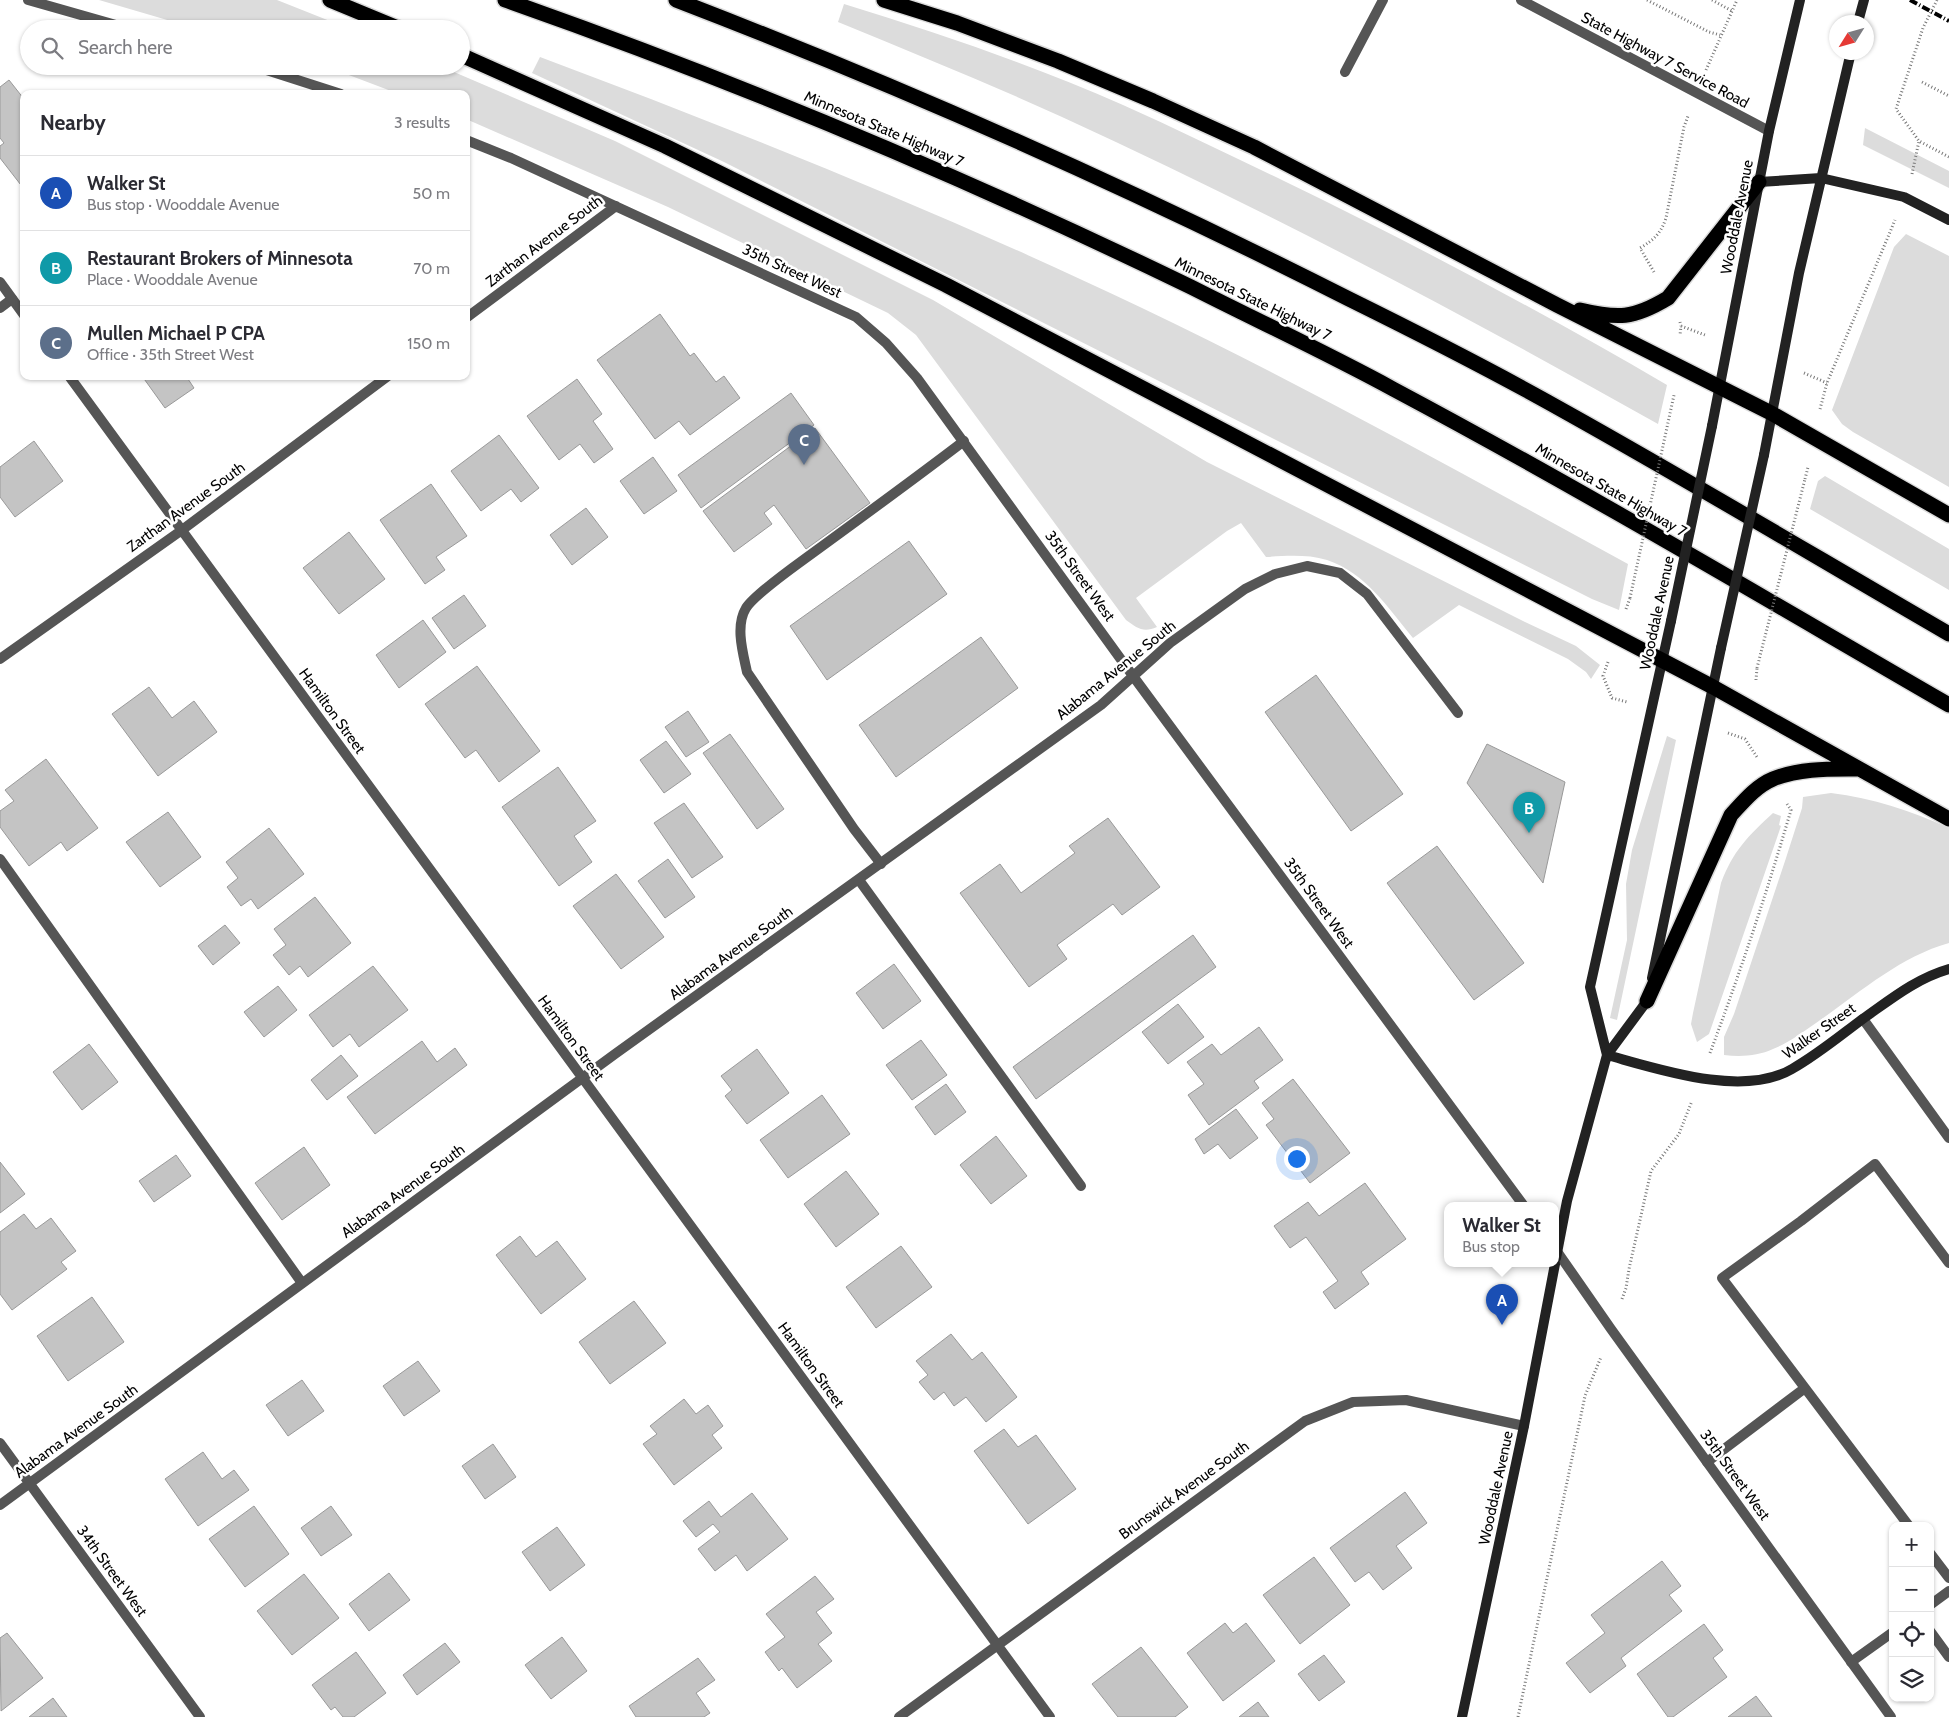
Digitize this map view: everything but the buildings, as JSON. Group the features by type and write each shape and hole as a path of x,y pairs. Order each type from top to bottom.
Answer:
{"highway":[{"path":"330,0 378,20"},
{"name":"Minnesota State Highway 7","path":"505,0 592,31 769,100 905,156 1077,232 1407,396 1542,470 1949,705"},
{"path":"676,0 771,36 935,104 1248,247 1416,332 1570,414 1949,634"},
{"path":"884,0 957,23 1049,58 1153,101 1254,147 1557,305 1771,413 1949,515"},
{"path":"470,59 665,146 946,285 1713,687 1949,819"},
{"path":"1557,305 1610,317 1634,315 1668,298 1759,182"},
{"path":"1647,1001 1731,815 1753,793 1772,780 1807,769 1858,769"}],"street":[{"path":"28,0 98,20"},
{"path":"1345,72 1383,0"},
{"name":"State Highway 7 Service Road","path":"1521,0 1769,131"},
{"name":"Wooddale Avenue","path":"1607,1055 1590,987 1712,426 1769,131 1800,0"},
{"path":"1860,15 1864,0"},
{"name":"Wooddale Avenue","path":"1559,1239 1567,1202 1607,1055 1647,1001 1721,648 1764,456 1771,413 1821,178 1849,60"},
{"path":"282,75 329,90"},
{"name":"35th Street West","path":"470,142 512,158 856,316 886,343 917,378 1133,676 1521,1202"},
{"path":"1759,182 1821,178 1904,197 1949,220"},
{"name":"Zarthan Avenue South","path":"470,315 616,206"},
{"path":"0,282 20,310"},
{"path":"0,308 12,299"},
{"name":"Hamilton Street","path":"72,380 1050,1717"},
{"name":"Zarthan Avenue South","path":"0,659 182,530 383,380"},
{"path":"881,864 854,829 747,672 740,626 745,609 752,600 795,566 964,442"},
{"name":"Alabama Avenue South","path":"0,1505 582,1079 1101,705 1170,644 1245,589 1275,574 1307,566 1340,573 1367,594 1458,713"},
{"path":"0,859 302,1283"},
{"path":"859,880 1082,1186"},
{"name":"Walker Street","path":"1607,1055 1682,1076 1701,1079 1759,1081 1791,1070 1901,992 1935,973 1949,969"},
{"path":"1863,1019 1949,1138"},
{"path":"1906,1522 1722,1278 1801,1222 1875,1164 1949,1263"},
{"name":"35th Street West","path":"1559,1257 1891,1717"},
{"name":"Wooddale Avenue","path":"1464,1715 1524,1426 1554,1267"},
{"path":"1707,1462 1805,1388"},
{"name":"Brunswick Avenue South","path":"899,1717 1305,1421 1353,1402 1406,1400 1524,1426"},
{"name":"34th Street West","path":"0,1443 200,1717"},
{"path":"1934,1559 1949,1578"},
{"path":"1934,1602 1949,1591"},
{"path":"1851,1662 1889,1635"},
{"path":"1934,1636 1949,1657"}],"path":[{"path":"1647,0 1709,32 1720,35 1737,0"},
{"path":"1712,0 1732,11"},
{"path":"1937,0 1923,28 1896,109 1919,141 1949,157"},
{"path":"1922,82 1949,96"},
{"path":"1648,261 1640,248 1652,241 1662,231 1684,127"},
{"path":"1915,167 1919,141"},
{"path":"1827,383 1890,236"},
{"path":"1680,337 1681,326 1690,330"},
{"path":"1630,598 1674,395"},
{"path":"1757,668 1805,479"},
{"path":"1603,676 1612,698"},
{"path":"1729,734 1745,739 1759,759"},
{"path":"1713,1046 1764,901 1791,810"},
{"path":"1626,1288 1651,1171 1679,1134 1687,1114"},
{"path":"1518,1717 1583,1406 1592,1380"}],"shaded area":[{"path":"99,0 277,0 327,20 167,20"},
{"path":"844,4 985,50 1089,90 1163,123 1381,229 1573,331 1667,385 1658,424 1363,264 1138,152 1034,104 838,22"},
{"path":"540,57 768,145 918,207 1068,273 1265,369 1628,564 1619,610 1592,599 724,162 532,73"},
{"path":"349,75 461,75 615,141 933,300 1207,462 1576,646 1600,665 1591,679 1586,672 1568,659 1459,605 1413,638 1365,582 1353,573 1341,566 1319,558 1296,556 1266,557 1241,523 1227,531 1136,598 1157,627 1144,630 1137,627 1126,620 916,335 888,313 668,207 470,121 470,90 388,90"},
{"path":"1865,128 1949,171 1949,188 1863,145"},
{"path":"1906,234 1949,256 1949,487 1853,432 1842,424 1832,410 1894,247"},
{"path":"1825,476 1949,549 1949,590 1810,509 1818,481"},
{"path":"1667,736 1676,740 1617,1020 1610,1018 1627,940 1626,884 1632,850"},
{"path":"1831,793 1862,798 1892,806 1949,828 1949,943 1913,957 1896,967 1779,1047 1755,1055 1724,1055 1724,1037 1734,1014 1786,858 1802,808 1803,797"},
{"path":"1773,813 1781,816 1779,825 1781,826 1709,1034 1697,1042 1691,1024 1721,883 1736,853 1756,829"}],"railway":[{"path":"1910,0 1949,21"}],"place":[{"name":"Mullen Michael P CPA","path":"804,465"},
{"name":"Restaurant Brokers of Minnesota","path":"1529,833"},
{"name":"Walker St","path":"1502,1325"}]}
